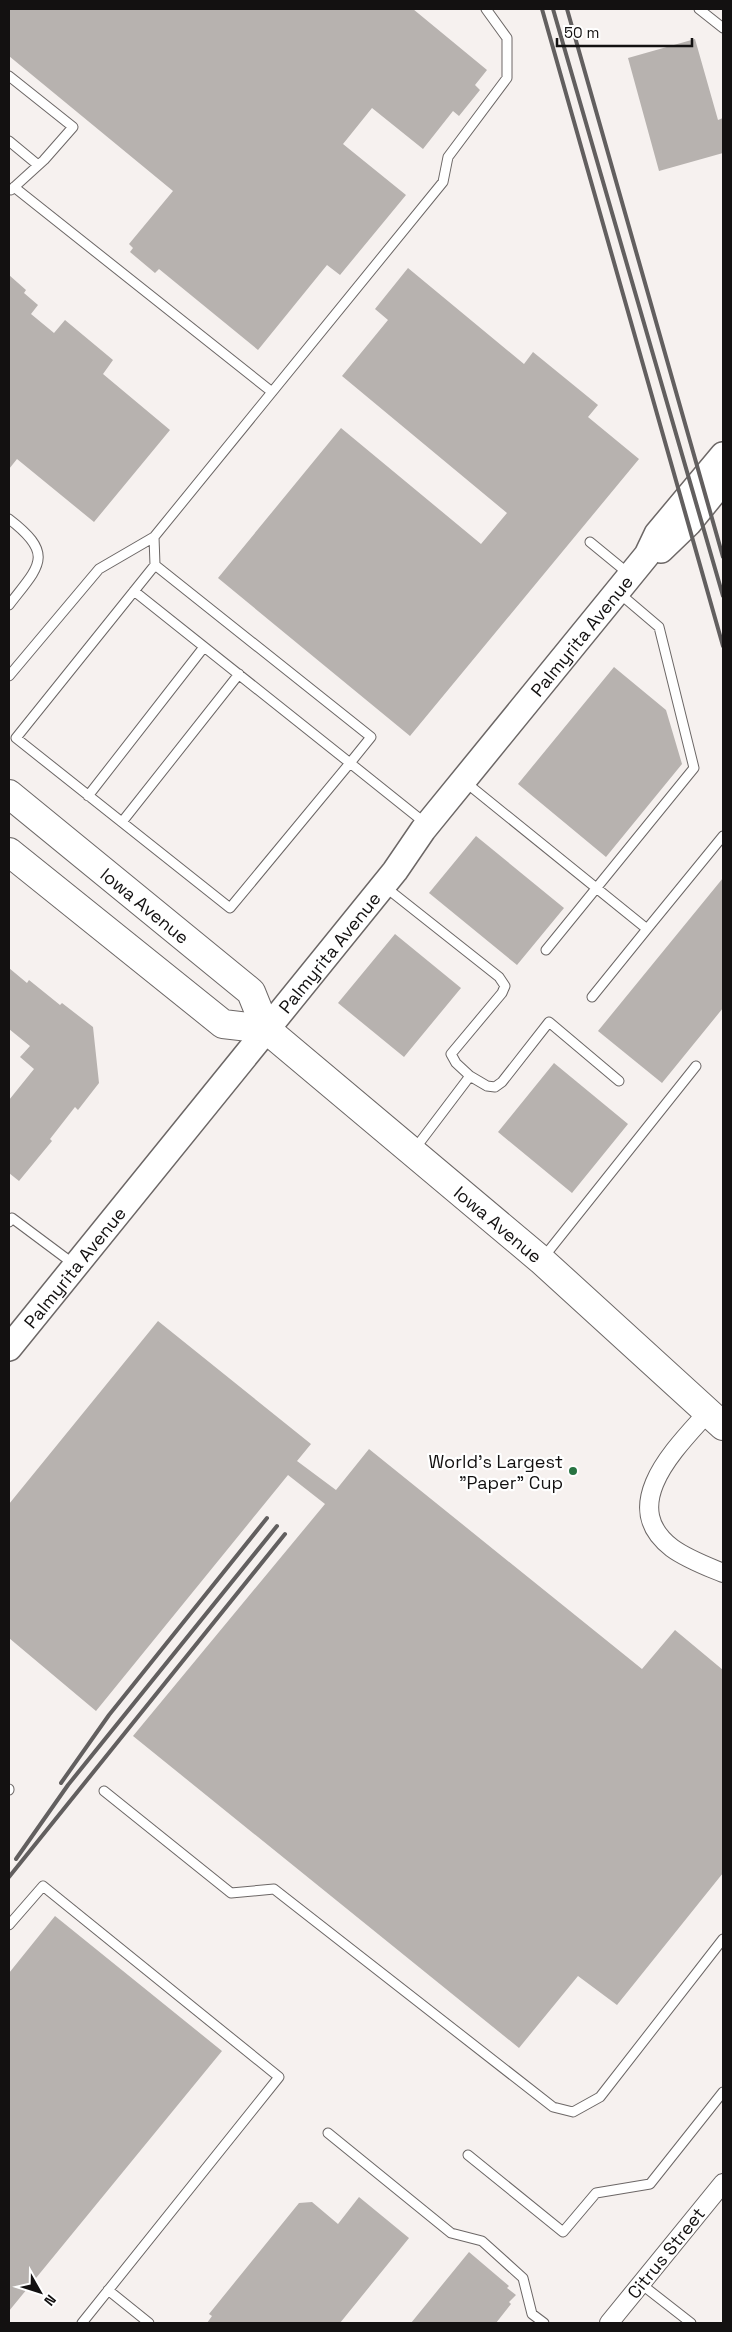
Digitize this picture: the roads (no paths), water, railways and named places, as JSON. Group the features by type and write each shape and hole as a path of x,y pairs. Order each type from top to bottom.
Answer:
{"main road":[{"name":"Iowa Avenue","path":"9,794 251,992 266,1030 541,1260 715,1419"},
{"path":"9,852 223,1024 266,1030"}],"street":[{"name":"Palmyrita Avenue","path":"9,1348 383,886 427,825 624,584 647,555 657,534 723,455"},
{"name":"Palmyrita Avenue","path":"647,555 665,548 723,481"},
{"path":"715,1419 657,1473 650,1502 650,1514 653,1526 670,1547 723,1573"},
{"name":"Citrus Street","path":"609,2323 723,2183"}],"lane":[{"path":"9,676 99,568 154,537 443,182 448,157 508,78 507,38 486,9"},
{"path":"699,9 723,28"},
{"path":"9,76 73,127 38,165 11,189 272,392"},
{"path":"9,141 38,165"},
{"path":"9,519 35,543 39,560 37,568 9,604"},
{"path":"154,537 155,565 16,738 230,908 371,737 155,565"},
{"path":"546,950 694,768 659,627 590,542"},
{"path":"134,591 427,825"},
{"path":"88,796 204,647"},
{"path":"122,822 239,674"},
{"path":"463,781 647,929"},
{"path":"592,997 723,836"},
{"path":"383,886 499,977 504,986 502,993 450,1054 456,1063 470,1076 487,1086 495,1087 502,1082 549,1022 619,1081"},
{"path":"541,1260 696,1066"},
{"path":"412,1152 470,1076"},
{"path":"10,1218 75,1266"},
{"path":"104,1791 231,1893 274,1889 553,2107 573,2112 600,2097 723,1939"},
{"path":"9,1925 43,1886 279,2077 82,2323"},
{"path":"468,2155 564,2232 596,2193 650,2184 723,2092"},
{"path":"328,2133 451,2233 482,2241 523,2278 532,2314 544,2323"},
{"path":"641,2284 691,2323"},
{"path":"108,2290 149,2323"}],"railway":[{"path":"542,9 723,646"},
{"path":"553,9 723,596"},
{"path":"567,9 723,557"},
{"path":"61,1783 109,1715 267,1518"},
{"path":"16,1859 68,1785 277,1526"},
{"path":"9,1877 285,1534"}],"place":[{"name":"World's Largest \"Paper\" Cup","path":"573,1471"}]}
